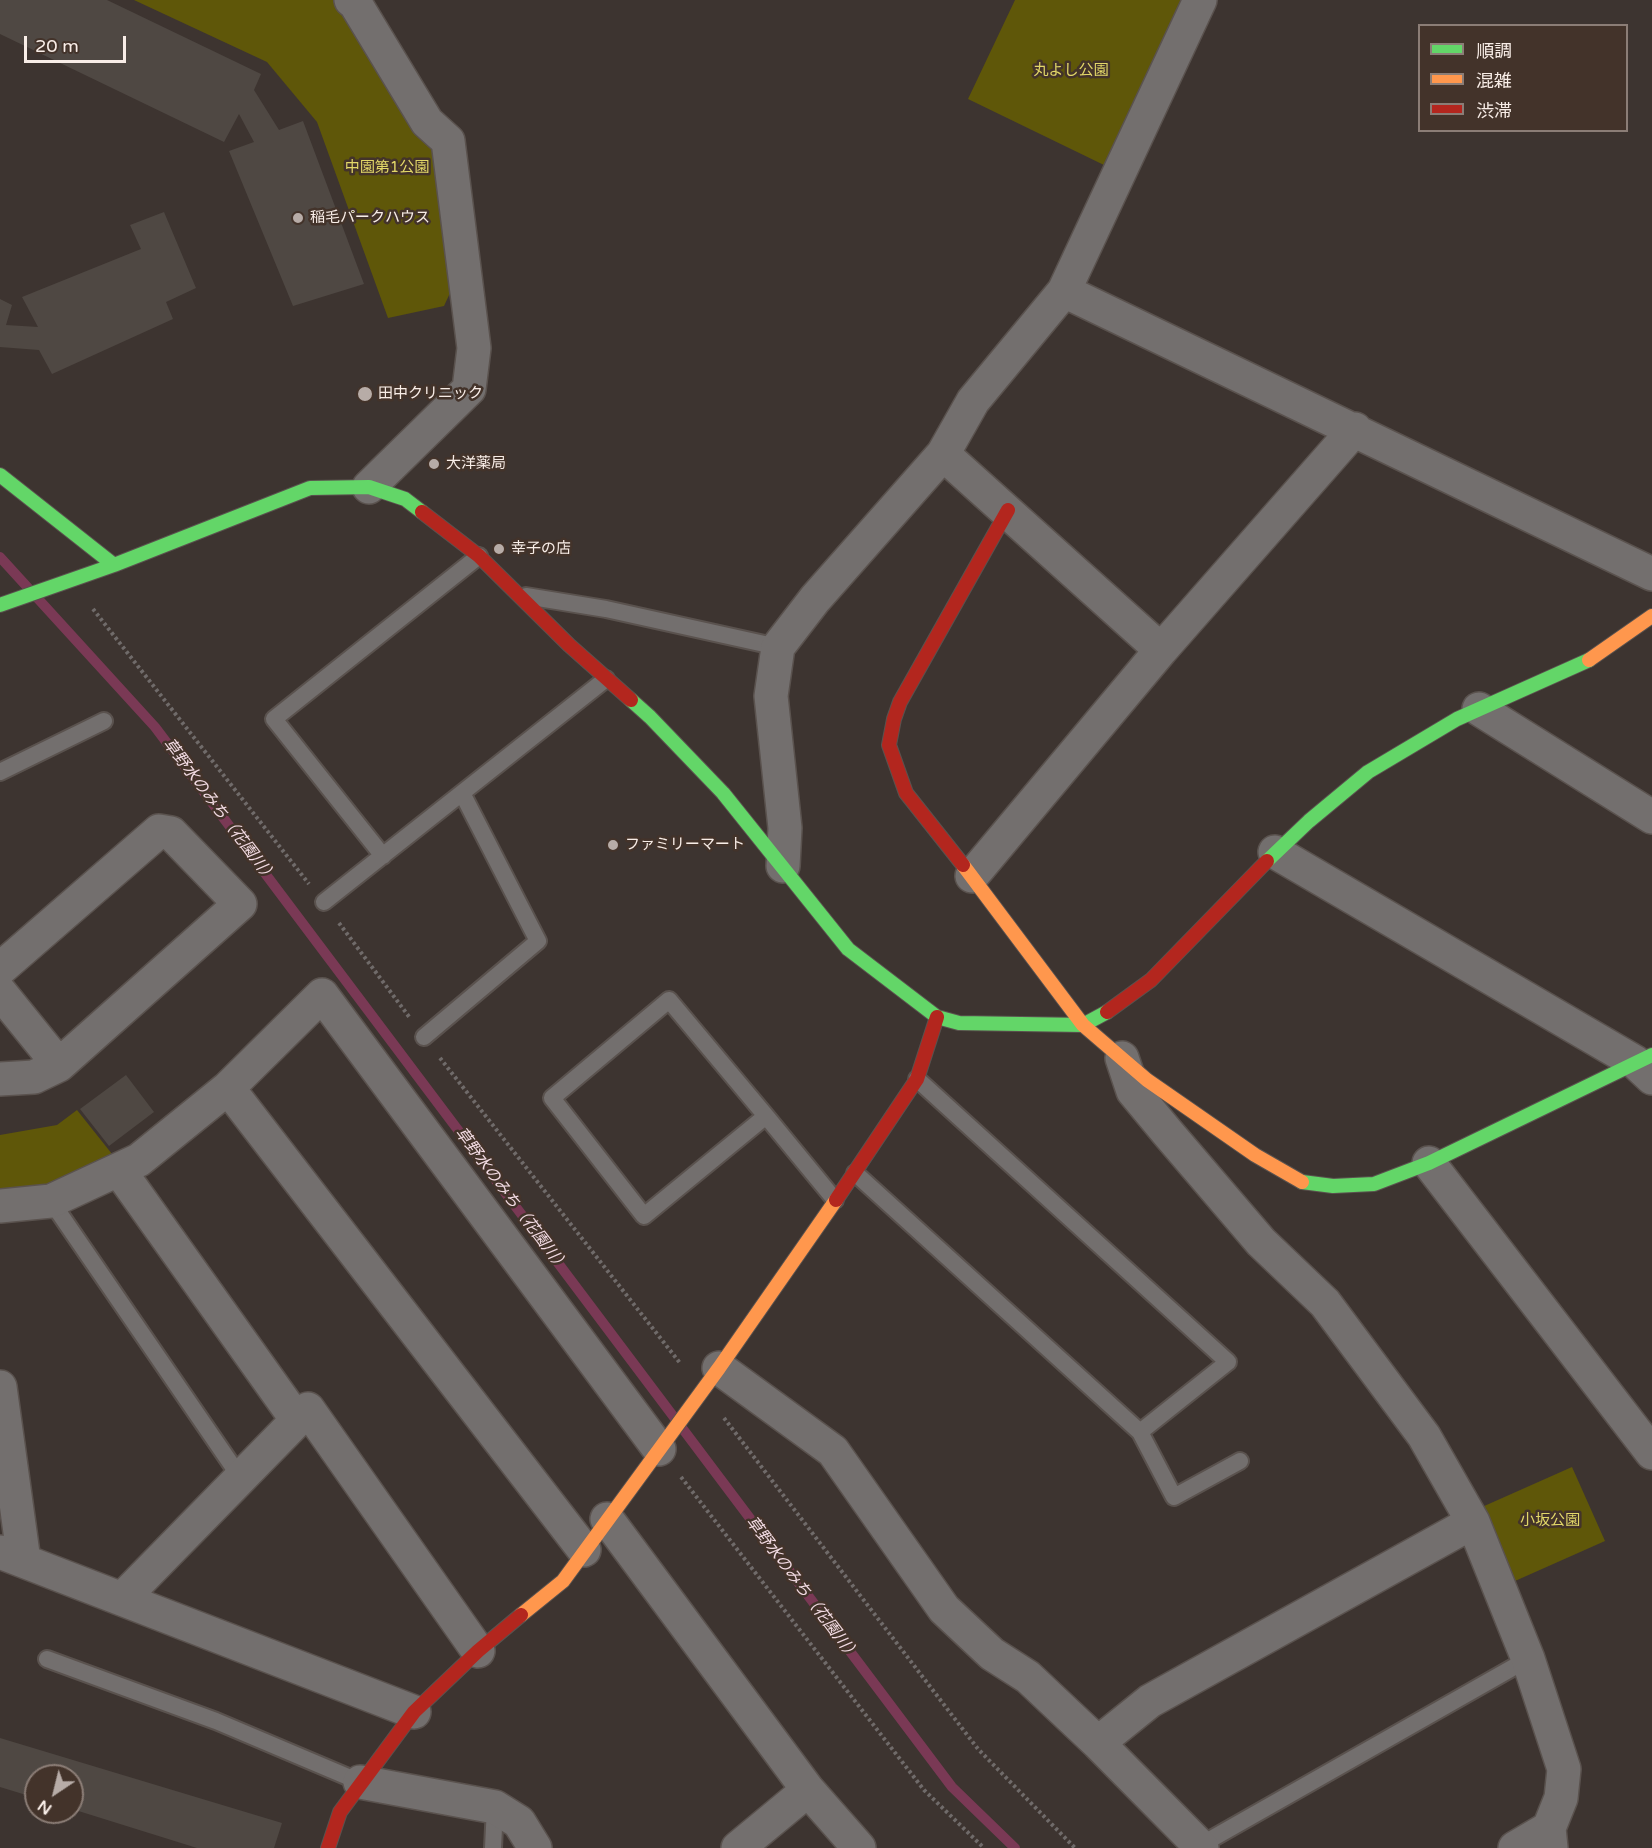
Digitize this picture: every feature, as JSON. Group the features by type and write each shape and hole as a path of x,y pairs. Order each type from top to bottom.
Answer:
{"street":[{"path":"351,0 355,3 427,122 448,141 474,348 469,389 369,487"},
{"path":"783,866 785,828 771,696 778,647 815,599 944,454 973,401 1064,291 1200,0"},
{"path":"1064,291 1355,429 1652,574"},
{"path":"972,876 1161,650 1355,429"},
{"path":"944,454 1161,650"},
{"path":"0,475 114,565"},
{"path":"0,605 114,565 310,488 369,487 405,499 479,556 606,679 650,717 723,793 848,949 937,1017 959,1023 984,1025 1083,1025 1105,1014 1151,980 1275,852 1368,772 1457,718 1589,660 1652,616"},
{"path":"1008,510 900,702 888,745 906,794 972,876 1083,1025 1147,1080 1255,1155 1303,1182 1333,1186 1374,1184 1429,1163 1646,1065"},
{"path":"1479,709 1652,817"},
{"path":"0,969 159,831 171,833 240,903 59,1065 34,1077 0,1079"},
{"path":"1275,852 1646,1065"},
{"path":"0,992 59,1065"},
{"path":"0,1206 51,1201 139,1160 228,1088 322,995 659,1449"},
{"path":"328,1848 340,1812 414,1712 478,1651 563,1581 711,1379 855,1173 917,1079 937,1017"},
{"path":"1122,1058 1133,1091 1160,1124 1261,1242 1324,1303 1424,1436 1473,1522 1528,1659 1564,1769 1561,1798 1550,1838 1515,1848"},
{"path":"228,1088 584,1550"},
{"path":"1429,1163 1652,1453"},
{"path":"119,1170 297,1420"},
{"path":"711,1379 833,1451 944,1609 992,1654 1028,1677 1098,1743 1201,1847"},
{"path":"0,1387 12,1556 414,1712"},
{"path":"122,1599 308,1409 478,1651"},
{"path":"607,1519 808,1790 859,1848"},
{"path":"1098,1743 1150,1701 1473,1522"},
{"path":"360,1782 495,1807 519,1822 535,1848"},
{"path":"738,1848 808,1790"}],"lane":[{"path":"383,856 274,719 479,556"},
{"path":"519,595 606,609 778,647"},
{"path":"324,902 606,679"},
{"path":"0,772 104,721"},
{"path":"424,1037 538,941 462,793"},
{"path":"766,1116 644,1216 552,1098 669,1000 766,1116 835,1200"},
{"path":"917,1079 1228,1362 1140,1432"},
{"path":"855,1173 1140,1432 1174,1497 1240,1461"},
{"path":"51,1201 240,1478"},
{"path":"47,1659 216,1721 360,1782"},
{"path":"1201,1847 1528,1659"},
{"path":"493,1848 495,1807"}],"path":[{"path":"70,580 324,902 424,1037 711,1379 978,1749 1075,1848"},
{"path":"659,1449 924,1790 984,1848"}],"green space":[{"name":"中園第1公園","path":"134,0 333,0 344,9 433,142 456,280 444,306 388,318 317,122 267,62"},
{"name":"丸よし公園","path":"1015,0 1185,0 1106,166 968,99"},
{"path":"77,1110 116,1159 60,1185 0,1195 0,1135 57,1125"},
{"name":"小坂公園","path":"1572,1467 1605,1541 1515,1581 1482,1507"}],"building":[{"name":"稲毛パークハウス","path":"0,0 107,0 261,74 254,90 279,130 303,121 364,284 293,306 229,151 254,142 239,114 224,142 0,34"},
{"path":"164,212 196,288 166,302 173,319 52,374 39,350 0,347 0,299 12,305 6,325 38,327 22,297 141,249 130,225"},
{"path":"126,1075 154,1112 109,1146 80,1109"},
{"path":"0,1738 282,1823 274,1848 197,1848 84,1813 84,1764 24,1764 24,1794 0,1787"}],"waterway":[{"name":"草野水のみち（花園川）","path":"0,557 155,727 952,1787 1015,1848"}],"traffic: fast":[{"path":"0,475 114,565"},
{"path":"0,605 114,565 310,488 369,487 405,499 422,512"},
{"path":"1267,861 1309,821 1368,772 1457,719 1589,660"},
{"path":"631,700 723,793 848,949 937,1017 959,1023 1083,1025 1107,1012"},
{"path":"1302,1182 1333,1186 1374,1184 1429,1163 1652,1055"}],"traffic: slow":[{"path":"1589,660 1652,616"},
{"path":"963,865 1083,1025 1147,1080 1255,1155 1302,1182"},
{"path":"521,1615 563,1581 719,1368 836,1200"}],"traffic: jam":[{"path":"963,865 906,793 889,745 900,702 1008,510"},
{"path":"422,512 479,556 569,645 631,700"},
{"path":"1107,1012 1151,980 1267,861"},
{"path":"836,1200 917,1079 937,1017"},
{"path":"328,1848 340,1812 414,1712 478,1651 521,1615"}],"place":[{"name":"稲毛パークハウス","path":"298,218"},
{"name":"田中クリニック","path":"365,394"},
{"name":"大洋薬局","path":"434,464"},
{"name":"幸子の店","path":"499,549"},
{"name":"ファミリーマート","path":"613,845"}]}
